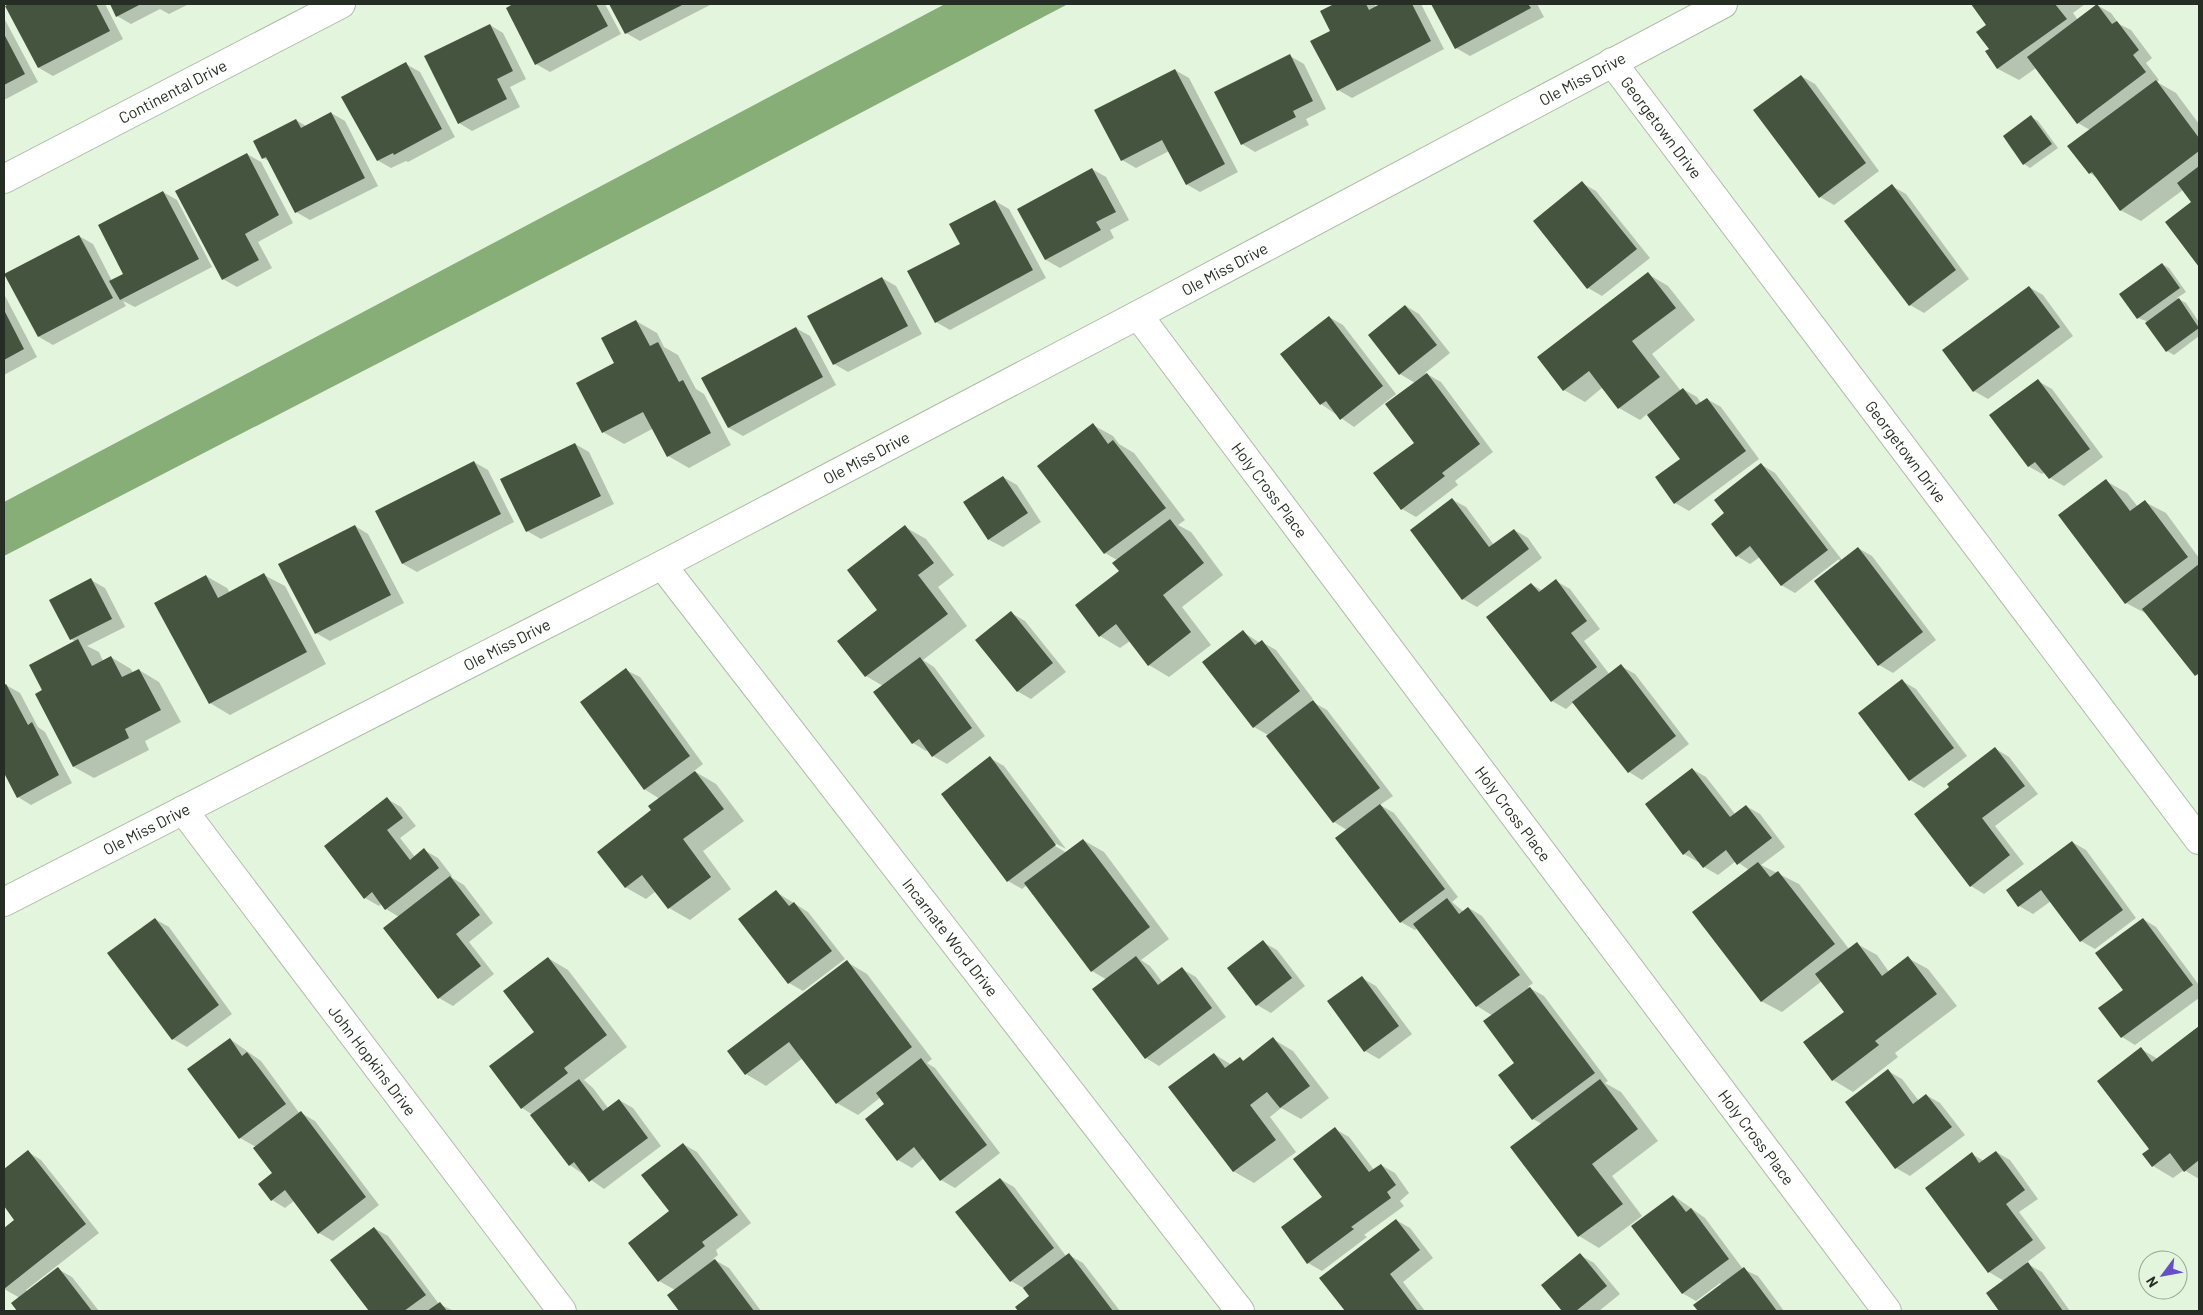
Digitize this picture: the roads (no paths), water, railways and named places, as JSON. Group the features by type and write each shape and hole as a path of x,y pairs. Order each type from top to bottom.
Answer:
{"street":[{"name":"Continental Drive","path":"4,179 341,4"},
{"name":"Ole Miss Drive","path":"4,902 662,565 1724,4"},
{"name":"Georgetown Drive","path":"1612,62 2199,840"},
{"name":"Holy Cross Place","path":"1138,315 1887,1311"},
{"name":"Incarnate Word Drive","path":"662,565 1240,1311"},
{"name":"John Hopkins Drive","path":"183,810 562,1311"}]}
